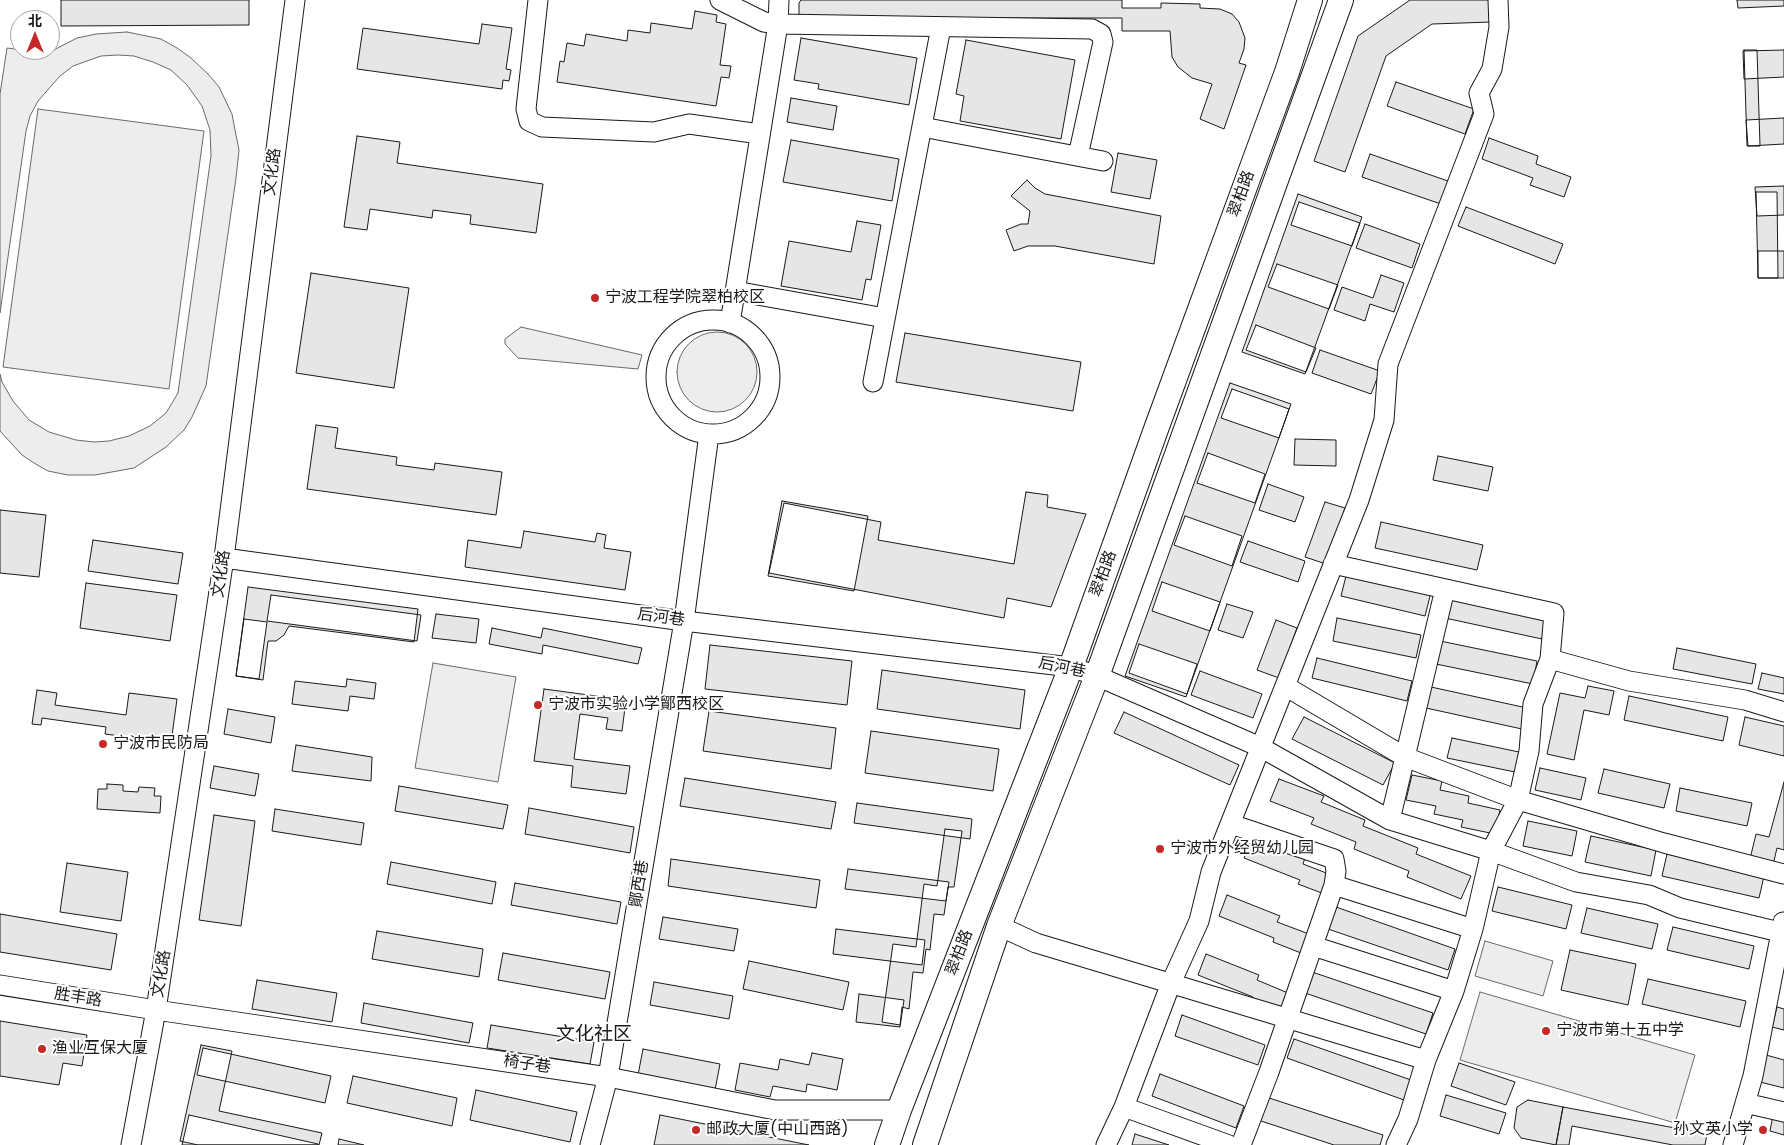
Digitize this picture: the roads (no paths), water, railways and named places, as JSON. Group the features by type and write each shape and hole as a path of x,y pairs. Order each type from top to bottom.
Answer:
{"main road":[{"name":"翠柏路","path":"887,1145 1071,667 1287,72 1310,0"},
{"name":"翠柏路","path":"925,1145 999,926 1097,676 1341,0"}],"street":[{"name":"文化路","path":"131,1145 156,1010 224,558 296,0"},
{"path":"538,0 526,110 529,120 542,127 654,132 689,124 760,134"},
{"path":"720,0 764,22 778,24 1092,29 1101,34 1103,42 1078,156"},
{"path":"730,323 778,24 779,0"},
{"path":"1106,1145 1124,1107 1171,983 1199,921 1211,872 1359,500 1384,420 1388,364 1484,114 1479,93 1492,69 1499,27 1498,0"},
{"path":"873,382 942,27"},
{"path":"922,127 1103,161"},
{"path":"735,291 885,318"},
{"path":"712,320 730,323 746,330 762,347 770,369 768,392 758,413 749,422 738,428 727,432 709,434 690,429 670,415 663,405 659,394 656,371 664,349 680,332 690,326 712,320"},
{"name":"鄮西巷","path":"590,1145 608,1077 684,621 709,434"},
{"name":"后河巷","path":"224,558 684,621 1071,667 1097,676 1260,747 1390,820 1491,851 1576,882 1649,896 1680,908 1783,928"},
{"path":"1333,564 1554,613 1550,659 1533,704 1529,751 1518,800 1491,851 1473,929 1454,991 1426,1060 1408,1119 1396,1145"},
{"path":"1390,820 1445,589"},
{"path":"1550,659 1629,681 1745,700 1784,712"},
{"path":"1285,686 1405,757 1518,800 1664,843 1784,874"},
{"path":"1231,824 1334,859 1336,870 1334,885 1313,946 1241,1145"},
{"path":"1334,885 1473,929"},
{"path":"999,926 1036,943 1426,1060"},
{"path":"1733,1145 1753,1076 1783,928"},
{"path":"1313,946 1454,991"},
{"name":"胜丰路","path":"0,985 156,1010"},
{"name":"椅子巷","path":"156,1010 608,1077 774,1110 899,1110"},
{"path":"1745,1104 1784,1112"},
{"path":"1124,1107 1229,1145"}],"place":[{"name":"宁波工程学院翠柏校区","path":"595,298"},
{"name":"宁波市实验小学鄮西校区","path":"538,705"},
{"name":"宁波市民防局","path":"103,744"},
{"name":"宁波市外经贸幼儿园","path":"1160,849"},
{"name":"宁波市第十五中学","path":"1546,1031"},
{"name":"渔业互保大厦","path":"42,1049"},
{"name":"邮政大厦(中山西路)","path":"696,1130"},
{"name":"孙文英小学","path":"1763,1130"}],"district":[{"name":"文化社区","path":"594,1035"}]}
